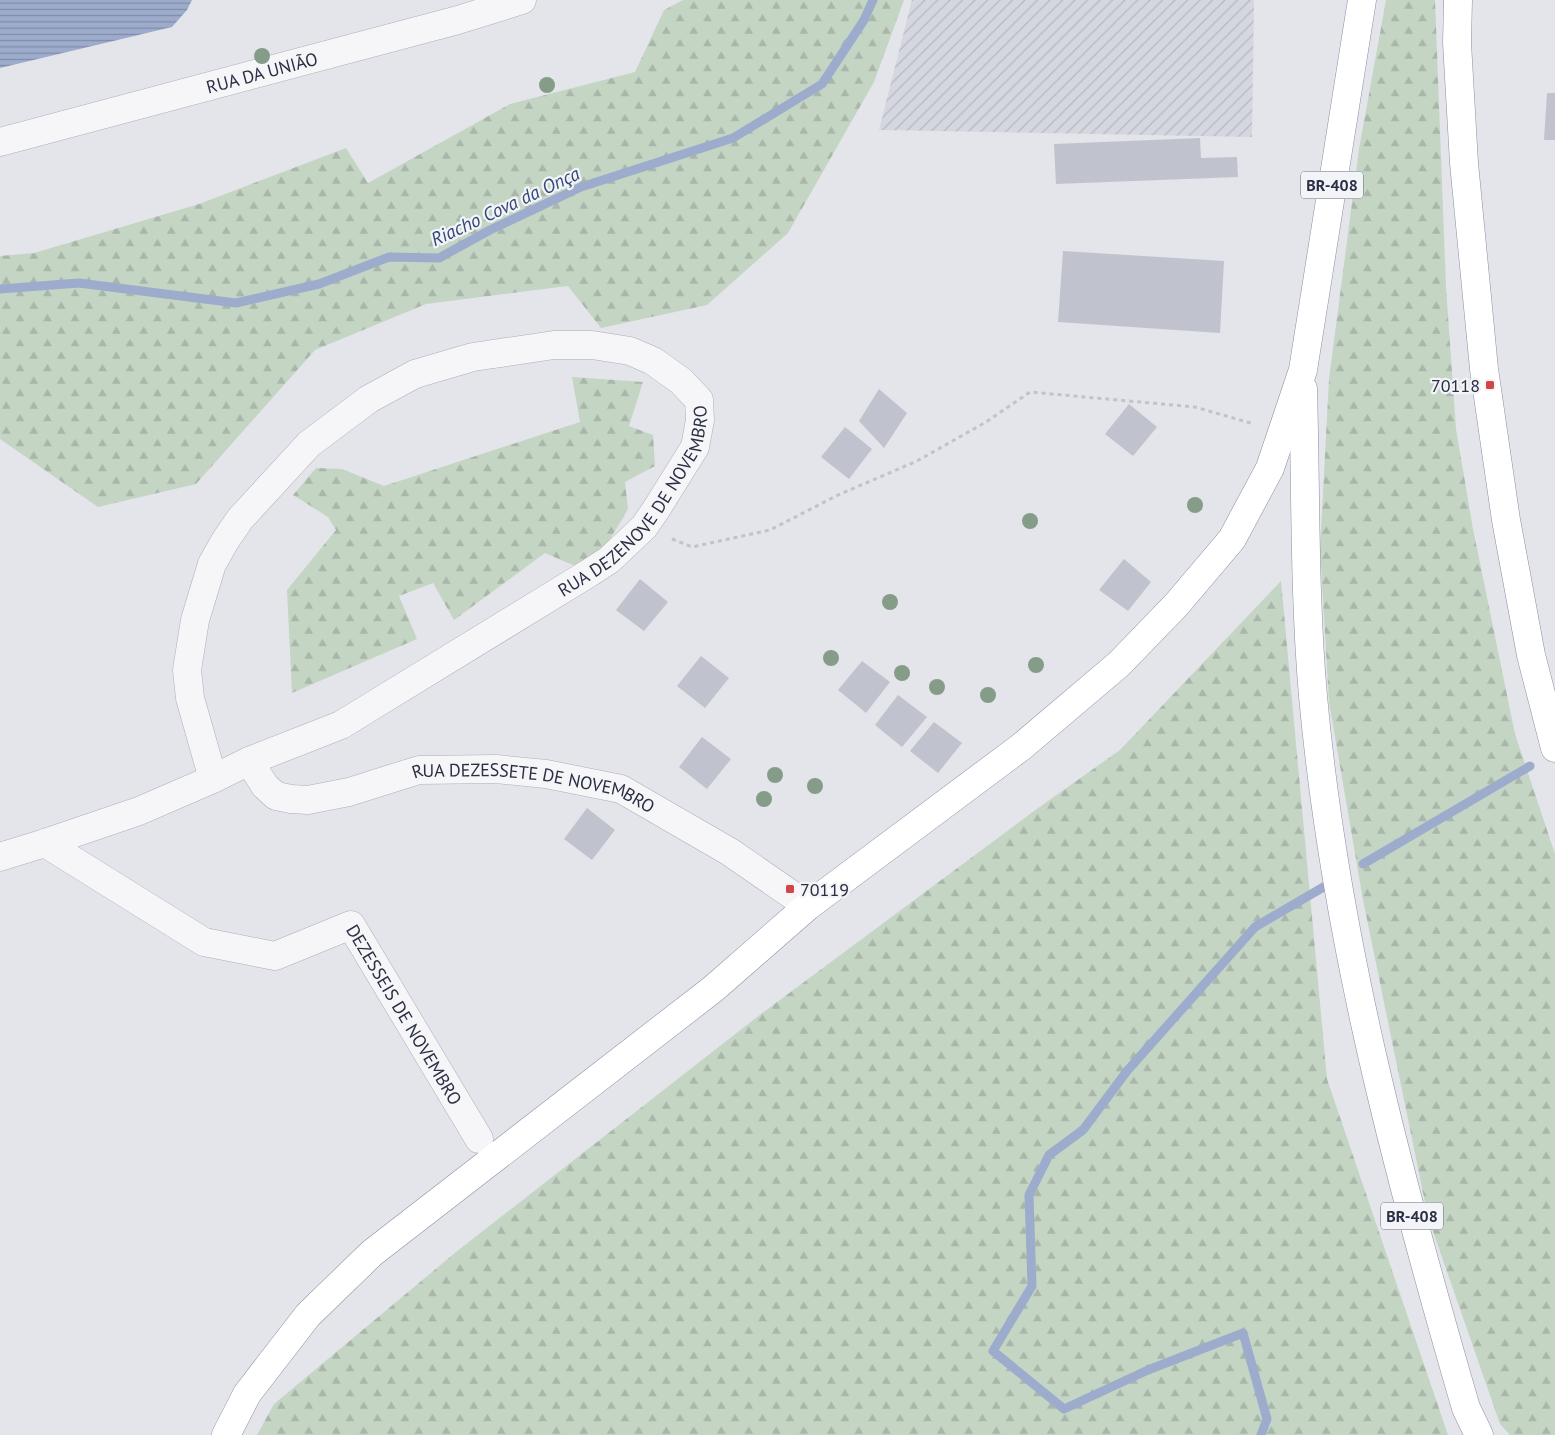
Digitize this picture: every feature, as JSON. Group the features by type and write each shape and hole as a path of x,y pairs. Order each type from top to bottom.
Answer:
{"highway":[{"name":"BR-408","path":"1362,0 1303,370 1309,635 1314,698 1327,806 1364,1021 1398,1163 1466,1408 1479,1435"},
{"path":"1458,0 1457,42 1464,163 1484,369 1506,520 1531,655 1555,748"},
{"path":"226,1435 247,1394 308,1315 372,1253 713,989 808,906 1021,747 1119,664 1176,604 1232,539 1270,468 1303,370"},
{"path":"1466,1408 1490,1435"}],"street":[{"name":"RUA DA UNIÃO","path":"0,142 458,20 522,0"},
{"name":"RUA DEZENOVE DE NOVEMBRO","path":"0,857 139,811 213,779 249,761 341,724 609,560 644,527 695,446 700,420 699,400 681,380 653,361 630,351 592,345 554,345 473,357 415,374 369,399 309,444 240,519 212,564 195,620 187,670 190,698 213,779"},
{"name":"RUA DEZESSETE DE NOVEMBRO","path":"249,761 265,786 276,796 291,799 308,800 349,792 419,770 496,769 546,774 621,789 730,852 808,906"},
{"name":"DEZESSEIS DE NOVEMBRO","path":"45,843 204,942 275,956 351,926 479,1139"}],"path":[{"path":"644,527 692,547 770,530 838,495 918,461 986,422 1030,392 1195,407 1282,432"}],"shaded area":[{"path":"912,0 1254,0 1252,137 879,130"}],"green space":[{"path":"683,0 904,0 874,82 788,233 707,305 601,328 568,286 426,304 315,350 196,484 98,507 0,439 0,256 34,253 199,204 346,148 368,183 510,104 635,72 664,10"},
{"path":"1386,0 1435,0 1446,287 1456,429 1473,529 1515,734 1555,854 1555,1435 1510,1435 1500,1424 1428,1217 1363,900 1329,702 1320,550 1329,379 1359,149"},
{"path":"572,377 643,382 629,426 653,435 655,466 625,482 628,509 599,558 582,569 545,553 454,620 433,583 399,596 417,639 292,693 287,590 336,530 328,517 293,495 316,468 342,469 384,486 580,422"},
{"path":"1281,581 1327,1079 1448,1435 257,1435 274,1404 456,1252 757,1017 1034,811 1120,750"}],"water":[{"path":"0,0 192,0 187,10 172,27 0,68"}],"building":[{"path":"1547,93 1555,93 1555,140 1544,140"},
{"path":"1200,138 1201,158 1237,157 1238,177 1056,184 1054,144"},
{"path":"1063,251 1224,261 1220,333 1058,322"},
{"path":"879,389 907,413 884,448 859,421"},
{"path":"1129,404 1157,427 1133,456 1105,434"},
{"path":"845,427 872,449 849,479 821,457"},
{"path":"1124,559 1151,582 1128,611 1099,590"},
{"path":"640,579 668,602 644,631 616,610"},
{"path":"701,656 729,678 705,708 677,686"},
{"path":"862,661 890,682 866,713 838,690"},
{"path":"898,695 927,717 902,747 875,725"},
{"path":"934,722 962,743 938,773 910,751"},
{"path":"702,737 731,759 707,789 679,767"},
{"path":"587,808 615,830 592,860 564,839"}],"waterway":[{"name":"Riacho Cova da Onça","path":"0,289 79,283 236,303 319,284 389,257 439,258 490,230 581,187 733,138 822,84 864,20 873,0"},
{"path":"1363,864 1530,766"},
{"path":"1261,1435 1267,1419 1243,1333 1148,1370 1064,1409 993,1351 1032,1286 1029,1195 1049,1155 1083,1130 1127,1071 1255,927 1327,885"}],"place":[{"name":"70118","path":"1490,385"},
{"name":"70119","path":"790,889"}]}
